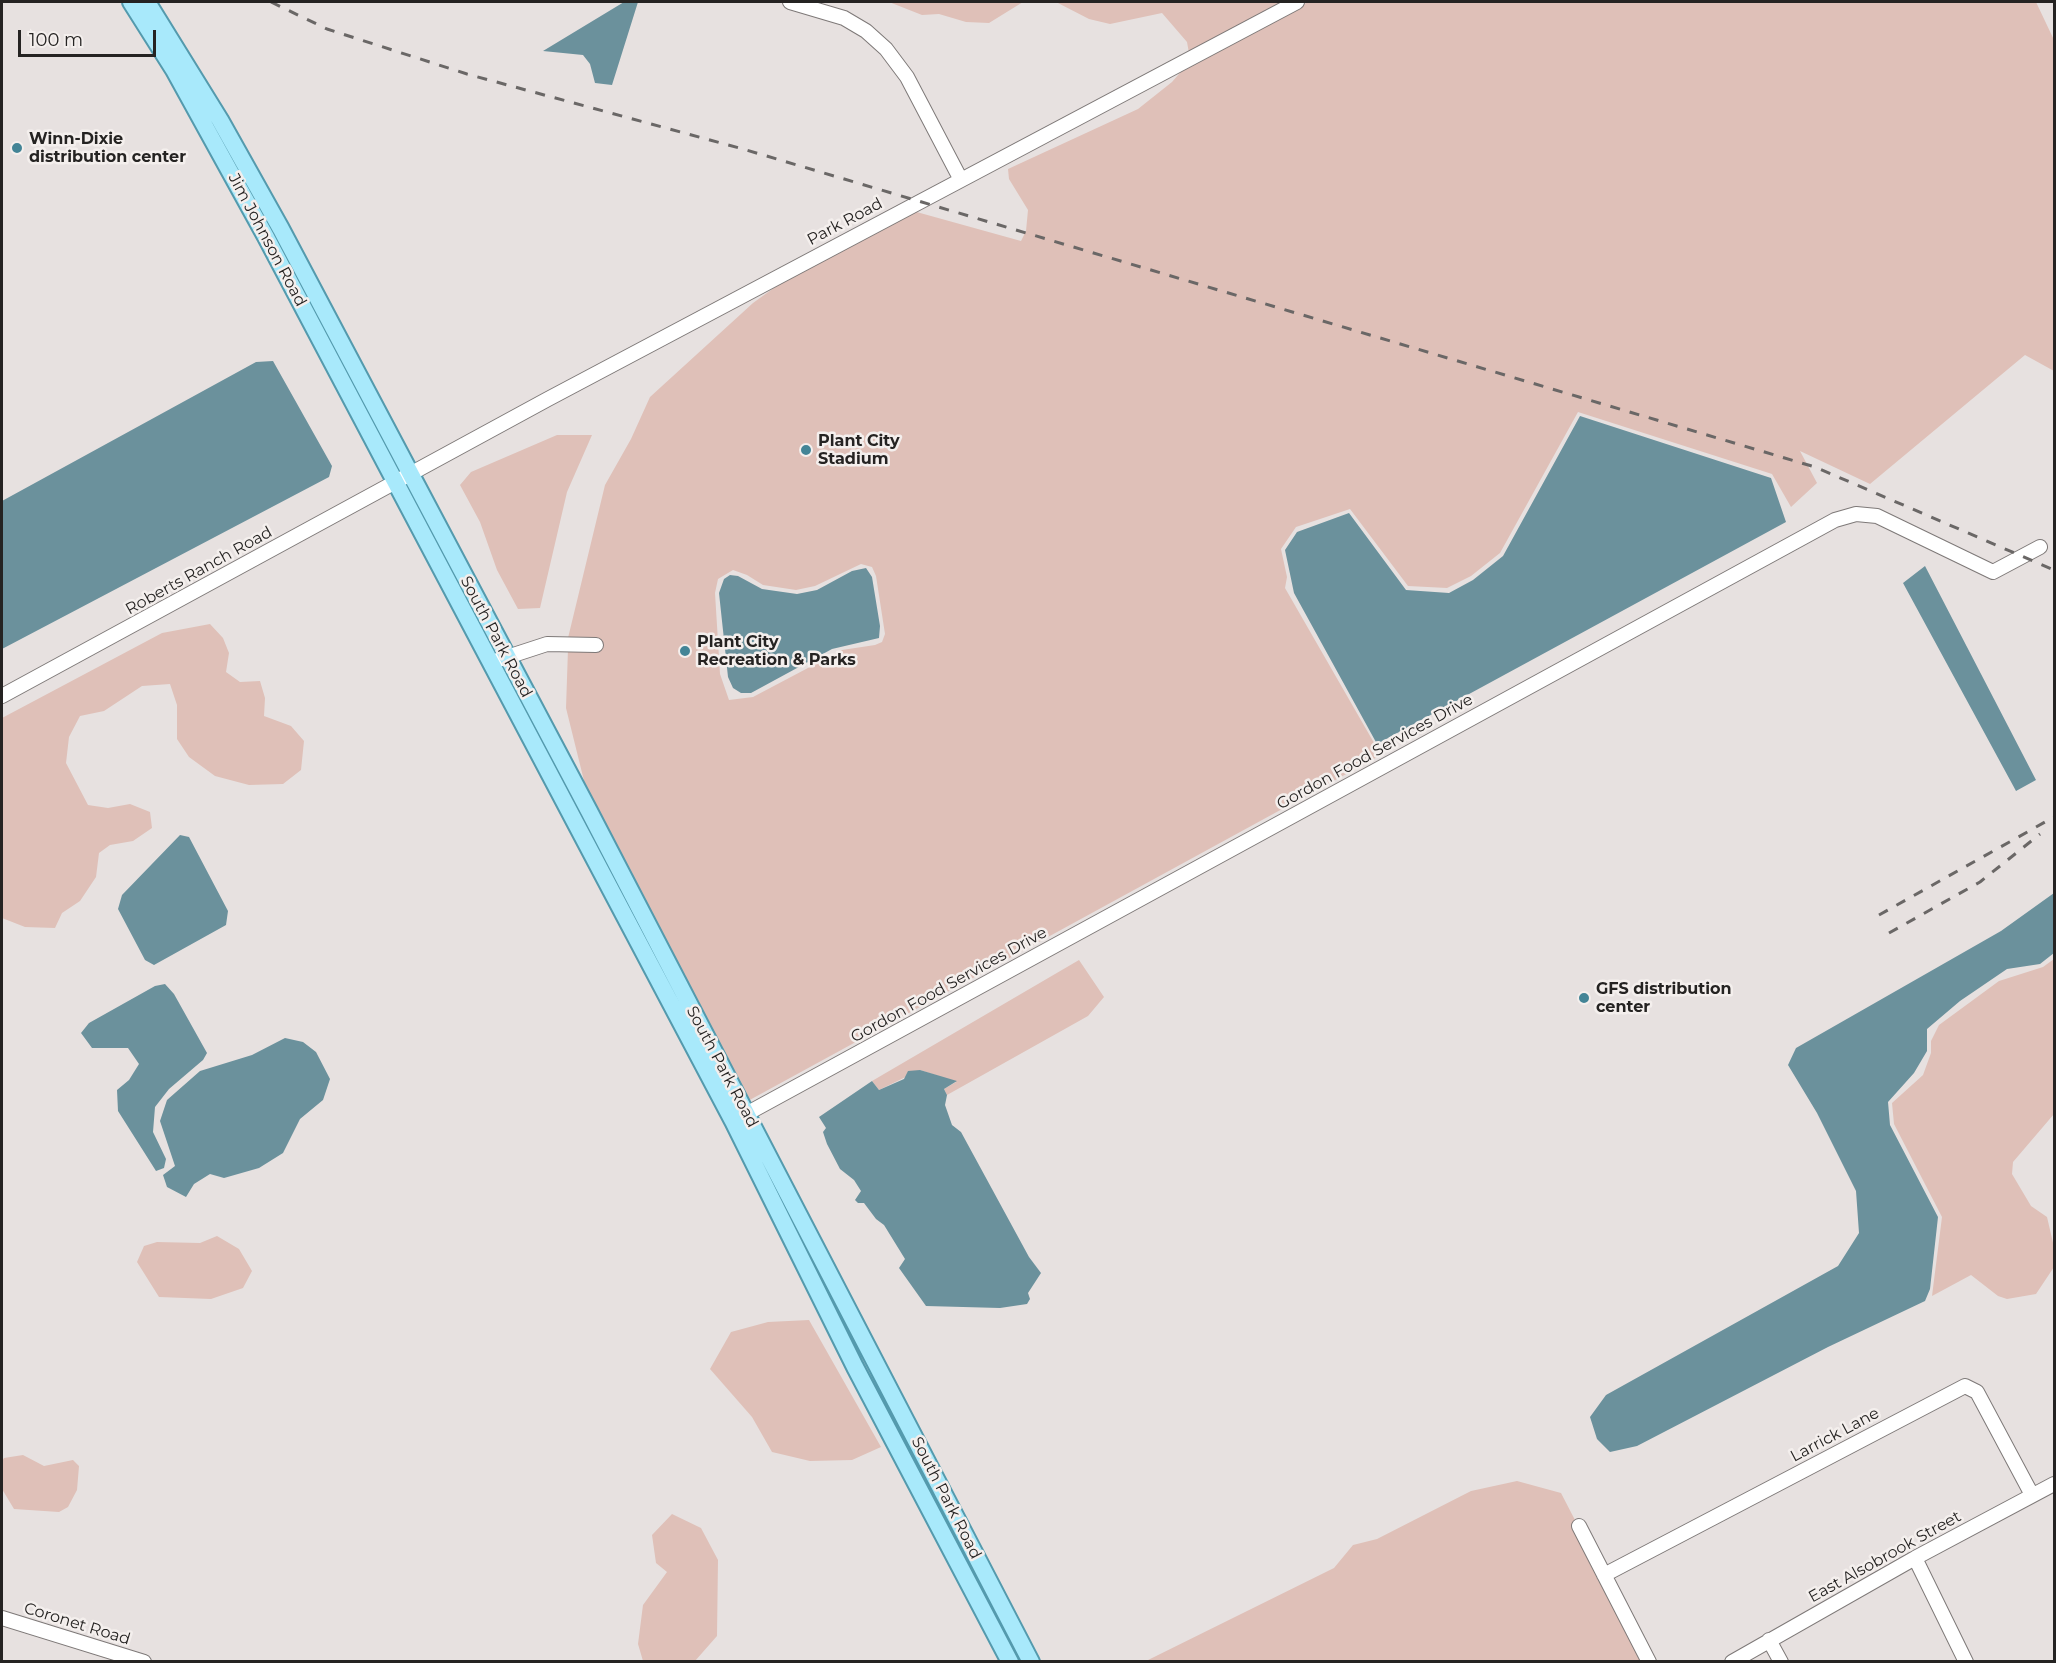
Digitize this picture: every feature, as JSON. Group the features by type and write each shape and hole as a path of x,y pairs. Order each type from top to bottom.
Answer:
{"main road":[{"name":"Jim Johnson Road","path":"131,2 174,69 329,356 403,478"},
{"name":"Jim Johnson Road","path":"147,2 220,120 347,354 403,478"},
{"path":"266,237 285,251 333,343 347,354"},
{"name":"South Park Road","path":"403,478 471,588 497,661 572,780 676,981 855,1367 1010,1662"},
{"name":"South Park Road","path":"403,478 497,661 565,803 659,983 683,1011 740,1118 777,1173 1031,1662"},
{"path":"565,803 585,818 668,977 676,981"}],"street":[{"path":"790,2 844,18 866,31 886,49 907,77 961,180"},
{"name":"Park Road","path":"403,478 1297,2"},
{"name":"Roberts Ranch Road","path":"2,696 403,478"},
{"name":"Gordon Food Services Drive","path":"740,1118 1835,520 1856,514 1877,516 1994,572 2040,547"},
{"path":"497,661 547,644 596,645"},
{"name":"Larrick Lane","path":"1604,1575 1965,1386 1977,1392 2032,1495"},
{"name":"East Alsobrook Street","path":"1732,1662 1915,1558 2055,1484"},
{"path":"1578,1526 1649,1662"},
{"path":"1915,1558 1966,1662"},
{"name":"Coronet Road","path":"2,1617 144,1662"},
{"path":"1769,1640 1781,1662"}],"shaded area":[{"path":"889,2 1023,2 989,23 966,22 939,14 922,15"},
{"path":"1056,2 1285,2 1189,53 1187,42 1162,13 1110,24 1089,19"},
{"path":"1308,2 2036,2 2054,40 2054,371 2025,355 1870,484 1800,451 1817,483 1791,507 1772,474 1578,412 1500,553 1471,576 1447,588 1408,586 1350,509 1296,527 1281,549 1287,577 1285,588 1381,755 746,1102 589,801 566,708 568,649 601,650 600,640 568,638 605,485 631,439 650,397 753,303 789,277 913,211 1021,241 1026,231 1028,210 1009,179 1008,169 1138,109 1172,82 1185,67","holes":["861,564 872,567 876,576 885,634 882,642 842,650 753,697 729,700 720,674 715,593 718,579 733,570 763,585 796,590 815,586"]},
{"path":"557,435 592,435 567,492 540,608 518,609 497,570 480,522 460,485 471,472"},
{"path":"210,624 223,638 229,653 226,672 240,682 260,681 265,698 264,716 291,726 304,741 301,770 283,784 249,785 215,776 189,757 177,739 177,705 170,684 142,686 104,711 80,716 69,737 66,763 88,805 108,808 130,804 150,812 152,828 133,841 110,845 99,853 96,877 80,901 62,913 55,928 25,927 2,918 2,718 162,633"},
{"path":"2054,959 2054,1114 2013,1162 2012,1174 2031,1206 2047,1217 2054,1247 2054,1267 2036,1294 2007,1299 1998,1296 1971,1275 1932,1296 1942,1217 1894,1124 1892,1103 1923,1075 1931,1053 1931,1041 1939,1025 1999,981 2043,967"},
{"path":"1079,960 1104,997 1088,1016 947,1095 944,1089 956,1082 920,1070 879,1090 872,1081"},
{"path":"217,1236 239,1249 252,1271 243,1288 211,1299 159,1297 137,1262 144,1246 157,1242 200,1243"},
{"path":"809,1320 881,1447 852,1460 810,1461 772,1452 752,1417 710,1369 731,1332 768,1322"},
{"path":"23,1455 44,1466 73,1460 79,1466 77,1490 68,1507 59,1512 14,1509 2,1489 2,1461 4,1458"},
{"path":"1517,1481 1561,1493 1576,1522 1572,1524 1643,1661 1144,1662 1334,1568 1353,1545 1377,1539 1471,1491"},
{"path":"672,1514 701,1528 718,1560 717,1636 695,1661 643,1661 638,1644 643,1605 667,1572 656,1563 652,1535"}],"water":[{"path":"624,2 638,2 612,85 595,83 590,64 583,55 543,51"},
{"path":"273,361 332,466 329,477 2,649 2,501 256,362"},
{"path":"1580,416 1771,478 1786,522 1377,744 1294,593 1285,550 1297,532 1349,513 1406,590 1449,593 1473,580 1503,556"},
{"path":"1925,566 2036,780 2016,791 1903,583"},
{"path":"866,568 872,577 880,626 879,638 832,649 751,693 741,693 733,688 728,677 719,593 724,579 730,575 738,576 762,589 797,594 817,590 852,571"},
{"path":"180,835 189,837 228,911 226,925 154,965 145,960 118,909 122,895"},
{"path":"2054,893 2054,953 2040,964 2007,969 1960,1001 1927,1029 1927,1051 1914,1073 1888,1102 1890,1125 1938,1217 1930,1289 1925,1301 1828,1347 1637,1446 1610,1452 1597,1439 1590,1417 1606,1395 1838,1266 1859,1233 1856,1191 1817,1113 1788,1065 1796,1048 2001,931"},
{"path":"165,984 174,994 207,1053 203,1060 169,1089 155,1107 153,1132 166,1159 164,1168 156,1171 118,1111 117,1090 129,1080 139,1064 128,1048 92,1048 81,1033 89,1023 155,986"},
{"path":"285,1038 303,1042 316,1052 330,1079 323,1100 300,1119 283,1153 259,1168 224,1178 210,1174 194,1184 186,1197 167,1187 163,1175 175,1166 160,1121 167,1100 200,1071 252,1055"},
{"path":"920,1070 957,1081 944,1089 947,1095 945,1105 952,1125 961,1132 1029,1257 1041,1273 1028,1293 1030,1299 1027,1304 1000,1308 926,1306 899,1268 905,1259 884,1225 876,1219 864,1203 858,1203 855,1200 861,1191 854,1180 840,1169 827,1144 823,1132 826,1128 819,1117 872,1081 879,1090 904,1079 908,1071"}],"railway":[{"path":"271,2 327,29 467,74 743,149 1815,467 2054,570"},
{"path":"1879,915 2054,817"},
{"path":"1889,933 1980,882 2040,834"}],"place":[{"name":"Winn-Dixie distribution center","path":"17,148"},
{"name":"Plant City Stadium","path":"806,450"},
{"name":"Plant City Recreation & Parks","path":"685,651"},
{"name":"GFS distribution center","path":"1584,998"}]}
